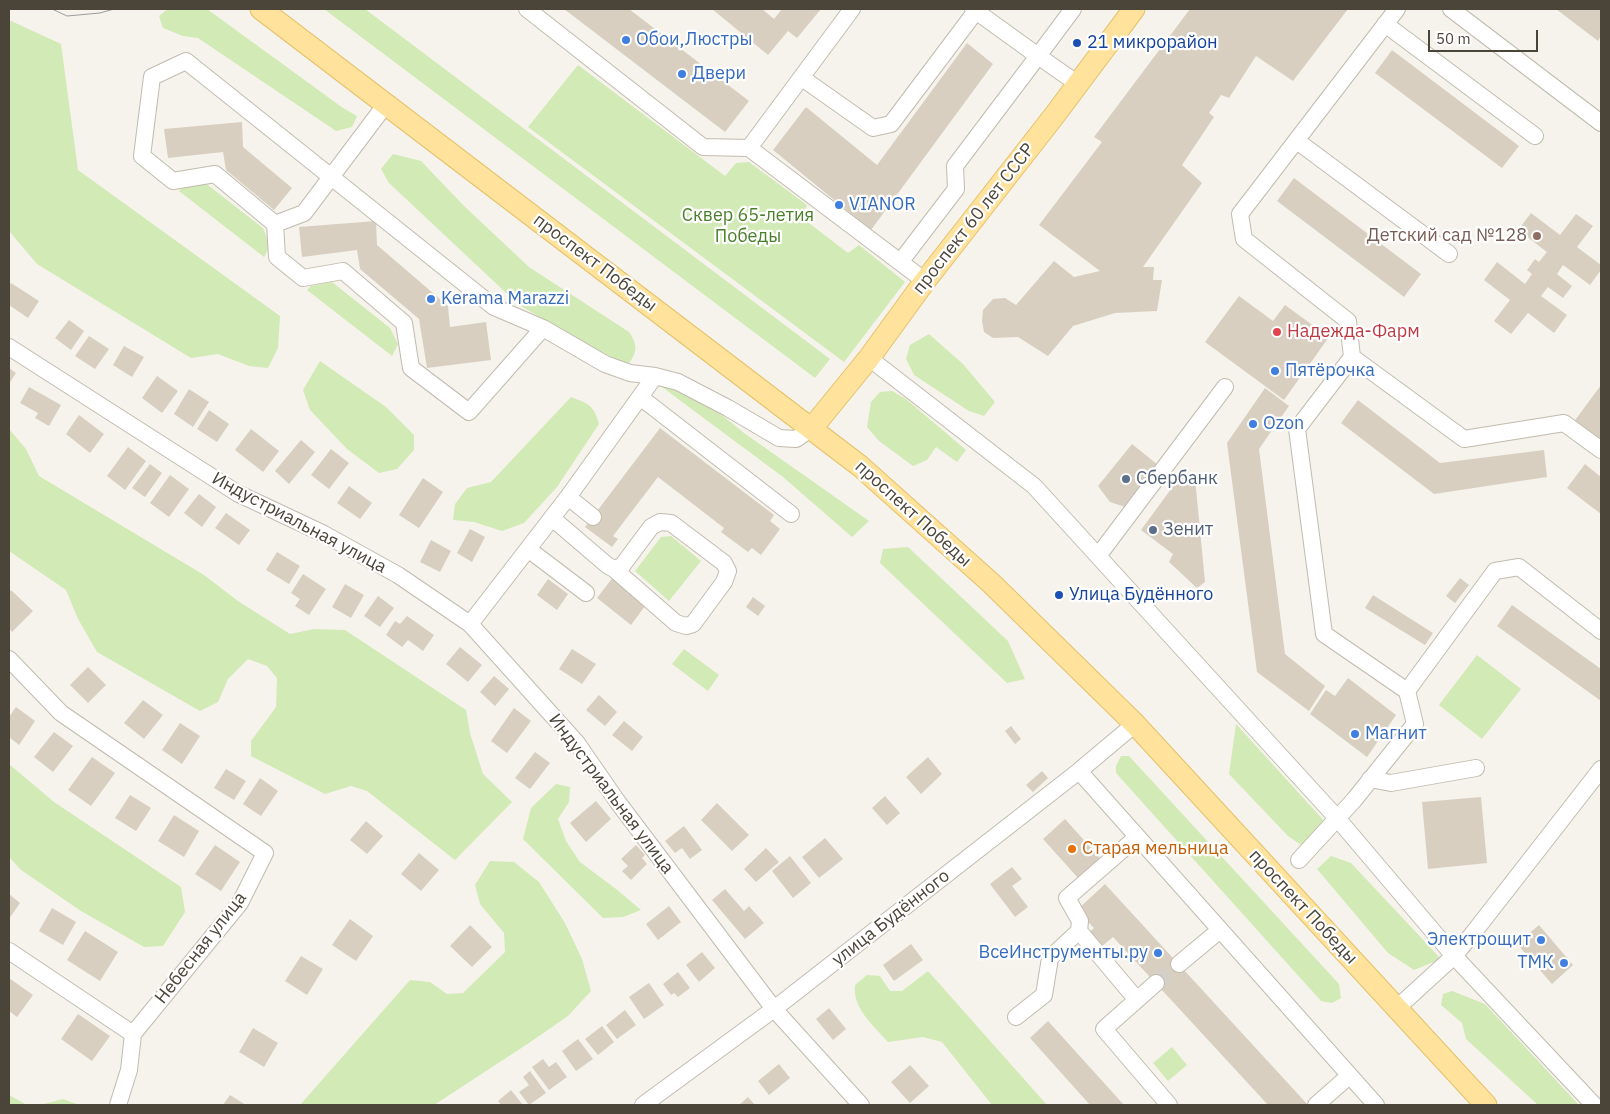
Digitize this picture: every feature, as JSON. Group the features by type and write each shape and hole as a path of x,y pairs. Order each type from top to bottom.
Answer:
{"main road":[{"name":"проспект Победы","path":"262,9 812,428 860,466 991,583 1134,724 1486,1105"},
{"name":"проспект 60 лет СССР","path":"812,428 869,358 925,280 1134,9"}],"street":[{"path":"527,9 703,147 749,148 925,280"},
{"path":"749,148 852,9"},
{"path":"901,261 956,189 955,166 1073,9"},
{"path":"1299,860 1337,818 1415,724 1407,691 1324,634 1297,428 1352,357 1348,321 1244,239 1240,214 1397,9"},
{"path":"1451,9 1601,123"},
{"path":"802,78 873,128 891,124 974,10 1078,84"},
{"path":"1385,24 1535,136"},
{"path":"543,328 469,412 411,368 404,323 343,271 304,278 276,257 275,224 215,174 173,181 142,156 152,77 186,61 494,307 543,328 605,364 630,373 655,376 678,382 728,408 779,438 796,439 812,428"},
{"path":"275,224 304,213 386,104"},
{"path":"1297,140 1449,254"},
{"name":"Индустриальная улица","path":"9,347 237,493 324,534 398,575 470,624 577,743 617,801 774,1009 861,1105"},
{"path":"1352,357 1464,438 1564,422 1601,450"},
{"path":"869,358 1034,486 1337,818 1454,956 1594,1105"},
{"path":"470,624 568,497 655,376"},
{"path":"1098,556 1225,387"},
{"path":"640,397 791,514"},
{"path":"568,497 593,517"},
{"path":"552,518 676,623 686,626 693,624 724,582 728,571 724,563 671,523 660,522 651,527 622,566 614,569"},
{"path":"528,549 586,594"},
{"path":"1407,691 1495,571 1519,567 1601,631"},
{"name":"Небесная улица","path":"9,659 61,713 265,853 240,902 133,1034"},
{"name":"улица Будённого","path":"643,1105 774,1009 1079,770 1134,724"},
{"path":"1370,779 1391,783 1476,768"},
{"path":"1397,1008 1454,956 1601,769"},
{"path":"1079,770 1376,1105"},
{"path":"1016,1016 1044,995 1050,958 1079,931 1080,921 1067,898 1138,837"},
{"path":"1179,964 1220,930"},
{"path":"1079,931 1138,1000"},
{"path":"9,951 133,1034 129,1070 118,1105"},
{"path":"1156,983 1104,1029 1169,1105"},
{"path":"1316,1105 1349,1076"}],"green space":[{"path":"168,9 207,9 343,108 357,116 352,127 336,131 198,38 183,36 163,28 159,16"},
{"name":"Сквер 65-летия Победы","path":"324,9 365,9 830,359 815,378"},
{"path":"9,20 61,44 78,170 280,316 278,348 268,368 249,366 218,354 191,358 37,264 9,231"},
{"name":"Сквер 65-летия Победы","path":"578,65 725,176 736,163 749,162 807,205 801,217 848,253 859,245 905,282 844,362 528,127"},
{"path":"393,154 421,161 464,206 529,267 629,332 634,340 635,351 629,363 618,360 596,349 519,305 389,183 381,169"},
{"path":"204,182 263,228 270,245 264,257 179,191 184,186"},
{"path":"332,282 390,328 398,344 392,356 307,290 311,286"},
{"path":"929,334 963,364 995,402 984,416 969,411 914,375 906,359 910,345"},
{"path":"320,361 386,407 414,435 414,450 397,469 379,473 347,449 310,410 303,390"},
{"path":"673,375 744,433 869,521 852,537 783,477 662,387"},
{"path":"892,391 906,399 966,450 957,462 936,447 927,460 913,466 879,441 867,427 871,402 880,392"},
{"path":"571,397 590,406 599,424 557,487 524,523 502,531 474,522 453,520 455,504 467,488 491,482"},
{"path":"9,429 26,449 39,476 204,575 238,601 290,634 314,629 345,630 466,710 470,733 483,774 512,802 455,860 367,791 351,786 325,794 251,756 251,741 276,707 277,678 267,666 248,659 228,679 218,702 200,711 97,652 78,619 66,590 9,551"},
{"path":"671,536 701,561 669,601 635,571 661,537"},
{"path":"908,547 1008,641 1025,679 1007,683 880,563 883,549"},
{"path":"684,649 719,675 708,691 672,664"},
{"path":"1477,655 1521,689 1482,739 1439,705"},
{"path":"1236,724 1326,823 1301,845 1288,836 1229,774"},
{"path":"1121,756 1129,756 1339,984 1341,998 1332,1003 1321,1001 1116,773 1116,766"},
{"path":"9,764 54,802 181,887 185,912 163,946 144,947 81,911 21,870 9,857"},
{"path":"556,784 570,787 569,802 558,819 566,841 580,862 641,910 623,917 603,918 523,839 531,808"},
{"path":"1331,856 1351,863 1441,959 1414,970 1388,953 1317,869"},
{"path":"490,861 514,862 539,882 565,923 582,959 591,991 568,1016 434,1105 300,1105 410,980 430,982 447,994 463,993 505,952 504,933 480,904 475,885"},
{"path":"928,971 1047,1105 992,1105 942,1042 923,1037 888,1042 860,1009 855,993 855,985 867,975 880,976 890,991 902,991"},
{"path":"1452,991 1485,1004 1579,1105 1538,1105 1466,1039 1462,1023 1441,1005 1443,994"},
{"path":"1172,1047 1187,1065 1168,1081 1153,1063"},
{"path":"9,1095 27,1105 9,1105"},
{"path":"63,1099 79,1105 40,1105"}],"building":[{"path":"564,9 629,9 749,101 725,132"},
{"path":"712,9 762,9 774,19 782,9 821,9 797,38 788,31 768,55"},
{"path":"1190,9 1348,9 1293,81 1256,56 1229,98 1221,95 1209,113 1214,117 1182,165 1202,183 1143,267 1154,267 1153,280 1162,280 1157,311 1115,313 1073,326 1048,356 1018,337 993,338 984,332 982,321 983,310 993,299 1005,298 1016,305 1054,261 1074,277 1100,271 1039,225 1102,142 1094,137"},
{"path":"1556,9 1601,9 1601,36 1598,41"},
{"path":"967,43 993,64 871,230 773,150 806,107 877,165"},
{"path":"1392,50 1519,146 1502,168 1375,73"},
{"path":"242,122 243,147 292,188 274,210 226,170 223,152 168,158 164,129"},
{"path":"1294,178 1421,274 1404,297 1277,201"},
{"path":"1531,213 1560,235 1576,214 1593,226 1577,247 1601,265 1601,270 1590,285 1563,265 1557,274 1572,286 1563,298 1548,287 1541,296 1567,315 1554,333 1528,313 1511,334 1494,321 1510,300 1484,280 1497,262 1525,284 1532,274 1527,270 1535,259 1539,262 1547,252 1518,230"},
{"path":"376,221 377,245 448,306 450,327 486,322 491,360 427,368 419,319 360,269 357,250 302,257 299,227"},
{"path":"11,283 39,301 28,318 9,305 9,286"},
{"name":"Пятёрочка","path":"1239,296 1273,321 1285,305 1329,337 1284,400 1205,342"},
{"path":"69,320 84,331 71,350 55,338"},
{"path":"89,336 109,349 95,369 75,356"},
{"path":"124,346 144,357 132,377 113,365"},
{"path":"9,368 16,373 9,384"},
{"path":"157,376 178,391 162,413 142,398"},
{"path":"1601,385 1601,438 1598,442 1573,423"},
{"path":"29,387 61,405 49,426 35,418 38,413 20,403"},
{"path":"1265,388 1289,406 1259,449 1285,654 1325,686 1309,711 1257,672 1227,443"},
{"path":"189,389 209,402 193,427 174,414"},
{"path":"1358,400 1440,463 1544,450 1547,477 1434,494 1341,423"},
{"path":"209,410 229,424 217,442 197,429"},
{"path":"79,415 104,434 90,453 66,434"},
{"path":"660,428 774,515 770,521 780,529 761,555 752,548 748,552 721,532 724,528 658,477 613,536 618,539 612,547 585,527"},
{"path":"251,429 279,451 263,472 235,450"},
{"path":"301,440 315,452 289,484 275,471"},
{"path":"1132,444 1158,465 1125,507 1110,502 1098,486"},
{"path":"128,447 146,461 125,490 107,476"},
{"path":"331,449 349,463 329,489 311,475"},
{"path":"150,464 162,473 145,497 132,488"},
{"path":"1585,464 1601,477 1601,514 1567,488"},
{"path":"1185,470 1195,478 1205,582 1197,588 1169,562 1173,554 1141,530"},
{"path":"170,475 189,489 169,517 150,503"},
{"path":"423,478 443,492 419,528 399,515"},
{"path":"349,486 372,503 360,519 337,503"},
{"path":"199,494 216,507 202,527 184,513"},
{"path":"226,513 250,530 239,545 215,528"},
{"path":"470,529 485,537 472,562 457,553"},
{"path":"431,540 451,551 440,572 420,562"},
{"path":"277,552 300,566 289,584 266,570"},
{"path":"303,574 326,589 309,615 295,606 300,599 291,593"},
{"path":"614,576 648,602 631,625 597,598"},
{"path":"1460,578 1469,585 1455,603 1446,596"},
{"path":"548,579 568,594 557,610 537,595"},
{"path":"345,584 364,595 351,618 332,607"},
{"path":"11,590 33,611 12,632 9,628 9,592"},
{"path":"1373,595 1433,633 1425,645 1365,608"},
{"path":"378,596 394,608 380,627 364,616"},
{"path":"753,597 765,606 758,616 746,607"},
{"path":"1512,605 1601,669 1601,701 1497,626"},
{"path":"407,616 434,635 423,651 408,640 402,647 386,635 395,621 400,624"},
{"path":"460,647 482,665 468,682 446,664"},
{"path":"572,649 596,664 582,684 559,669"},
{"path":"88,667 106,685 88,703 70,685"},
{"path":"494,676 509,689 495,706 480,692"},
{"path":"1348,678 1396,715 1367,757 1310,714 1326,690 1335,696"},
{"path":"599,695 617,712 605,726 586,710"},
{"path":"143,700 163,715 144,739 124,723"},
{"path":"16,707 35,721 19,745 9,737 9,717"},
{"path":"514,708 531,721 507,753 491,741"},
{"path":"624,721 643,737 632,751 612,735"},
{"path":"180,723 200,736 182,764 162,750"},
{"path":"1011,726 1021,739 1015,744 1005,731"},
{"path":"54,732 73,746 53,772 34,757"},
{"path":"535,752 550,763 530,789 515,778"},
{"path":"92,757 115,773 91,806 68,790"},
{"path":"928,757 942,774 921,794 906,777"},
{"path":"226,769 246,781 234,800 214,788"},
{"path":"1042,771 1048,778 1033,792 1026,785"},
{"path":"260,778 278,791 261,816 243,804"},
{"path":"130,795 151,808 136,831 115,818"},
{"path":"885,796 900,813 887,825 872,808"},
{"path":"1481,797 1487,863 1428,869 1422,802"},
{"path":"596,801 611,819 586,842 570,823"},
{"path":"717,803 749,835 732,851 701,820"},
{"path":"174,815 199,831 184,857 158,841"},
{"name":"Старая мельница","path":"1065,819 1100,858 1078,878 1043,839"},
{"path":"366,821 383,836 367,854 350,840"},
{"path":"684,826 702,850 690,859 682,848 675,853 665,841"},
{"path":"825,838 843,859 819,878 802,857"},
{"path":"215,845 240,862 221,891 195,874"},
{"path":"636,845 645,855 642,858 647,864 631,880 622,871 628,866 621,859"},
{"path":"766,848 779,862 756,882 744,869"},
{"path":"419,853 439,870 421,891 401,874"},
{"path":"790,856 811,883 793,898 772,871"},
{"path":"1012,867 1022,879 1012,886 1028,907 1015,917 990,884"},
{"path":"1105,884 1308,1105 1268,1105 1113,937 1100,948 1087,934 1094,928 1077,910"},
{"path":"725,889 744,911 749,906 764,923 745,939 712,900"},
{"path":"9,894 20,903 9,919"},
{"path":"669,906 681,922 658,940 646,924"},
{"path":"52,908 76,922 63,945 39,931"},
{"path":"350,919 373,936 356,961 332,945"},
{"path":"470,925 492,947 472,967 450,946"},
{"path":"1539,925 1573,965 1552,984 1517,944"},
{"path":"85,931 118,952 100,981 67,960"},
{"path":"911,944 923,960 894,981 883,965"},
{"path":"702,952 715,968 699,982 686,965"},
{"path":"301,956 323,969 307,995 285,981"},
{"path":"678,972 690,988 678,997 674,993 671,995 663,984"},
{"path":"9,978 33,995 17,1017 9,1011"},
{"path":"649,983 664,1005 644,1019 629,997"},
{"path":"829,1008 846,1029 833,1040 816,1019"},
{"path":"625,1010 636,1025 617,1039 606,1025"},
{"path":"78,1014 110,1036 92,1061 61,1039"},
{"path":"1048,1021 1124,1105 1090,1105 1030,1038"},
{"path":"602,1026 614,1042 598,1055 585,1039"},
{"path":"253,1028 278,1043 264,1067 239,1052"},
{"path":"578,1039 593,1059 576,1071 562,1051"},
{"path":"543,1059 549,1067 556,1062 567,1077 549,1090 532,1067"},
{"path":"779,1064 790,1078 769,1095 758,1081"},
{"path":"910,1065 929,1086 910,1103 891,1082"},
{"path":"530,1071 546,1093 529,1105 519,1092 529,1085 523,1077"},
{"path":"511,1090 523,1105 501,1105 498,1101"},
{"path":"230,1095 246,1105 223,1105"},
{"path":"748,1097 755,1105 739,1105"}],"tunnel":[{"path":"1156,983 1179,964"}],"tram line":[{"path":"52,9 67,16 100,13 114,9"}],"place":[{"name":"Обои,Люстры","path":"626,40"},
{"name":"21 микрорайон","path":"1077,43"},
{"name":"Двери","path":"682,74"},
{"name":"VIANOR","path":"839,205"},
{"name":"Детский сад №128","path":"1537,236"},
{"name":"Kerama Marazzi","path":"431,299"},
{"name":"Надежда-Фарм","path":"1277,332"},
{"name":"Пятёрочка","path":"1275,371"},
{"name":"Ozon","path":"1253,424"},
{"name":"Сбербанк","path":"1126,479"},
{"name":"Зенит","path":"1153,530"},
{"name":"Улица Будённого","path":"1059,595"},
{"name":"Магнит","path":"1355,734"},
{"name":"Старая мельница","path":"1072,849"},
{"name":"Электрощит","path":"1541,940"},
{"name":"ВсеИнструменты.ру","path":"1158,953"},
{"name":"ТМК","path":"1564,963"}]}
